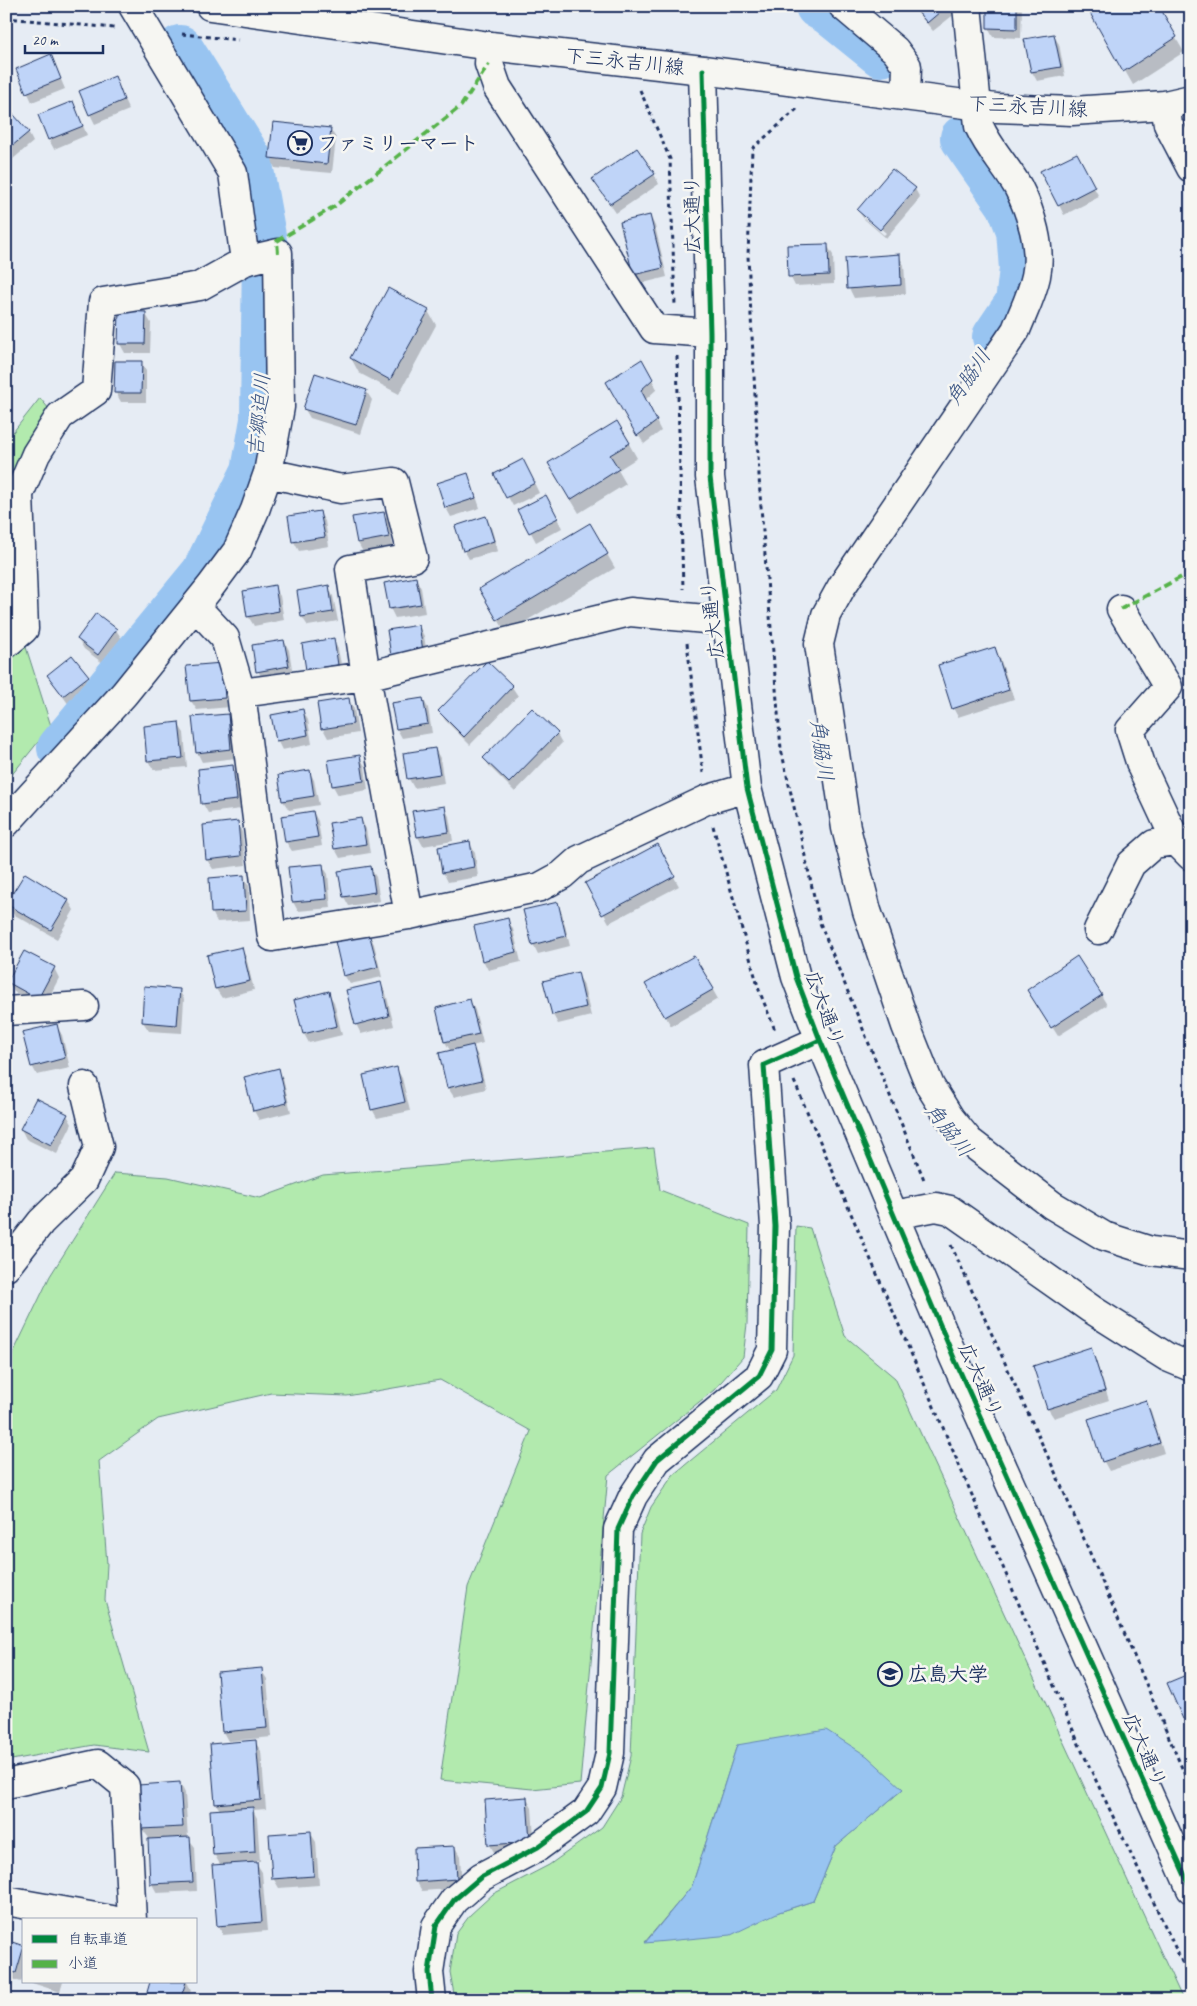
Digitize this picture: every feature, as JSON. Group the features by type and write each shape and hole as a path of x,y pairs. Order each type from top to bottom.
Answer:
{"street":[{"path":"133,6 233,173 255,258"},
{"name":"下三永吉川線","path":"210,6 490,46 703,70 996,108 1072,111 1178,102"},
{"path":"843,6 895,50 907,66 906,96"},
{"path":"967,6 978,126 1018,188 1032,224 1037,253 1036,275 1030,298 1016,330 842,586 826,615 819,644 846,828 867,911 906,1026 930,1086 950,1118 969,1141 1052,1205 1104,1236 1150,1251 1191,1256"},
{"path":"490,46 489,64 497,87 654,329 710,333"},
{"name":"広大通り","path":"703,70 710,333 710,477 747,788 796,977 820,1040 954,1358 1191,1888"},
{"path":"1178,102 1168,124 1191,168"},
{"path":"6,644 24,628 19,494 36,454 60,416 96,391 103,302 200,286 255,258 278,253 280,407 268,473 255,510 236,551 195,606 124,694 6,823"},
{"path":"268,473 341,490 394,482 413,558 350,569 366,676 409,915"},
{"path":"195,606 225,638 241,693 272,937 409,915 540,887 562,875 579,860 587,856 706,800 747,788"},
{"path":"1121,609 1168,687 1130,730 1142,768 1183,848"},
{"path":"241,693 366,676 630,612 727,621"},
{"path":"1098,930 1131,864 1154,844 1183,848"},
{"path":"6,1010 84,1006"},
{"path":"432,2000 429,1972 436,1926 454,1900 481,1876 538,1846 586,1812 602,1788 610,1753 618,1529 633,1496 657,1460 759,1376 772,1350 775,1226 764,1065 820,1040"},
{"path":"6,1267 42,1222 84,1180 99,1147 84,1086"},
{"path":"894,1215 936,1207 950,1210 1091,1309 1167,1357 1191,1367"},
{"path":"6,1784 98,1764 125,1786 132,1918"},
{"path":"6,1901 101,1918"}],"path":[{"path":"799,107 752,149 748,256 760,495 781,749 820,923 950,1243 1060,1483 1191,1789"}],"green space":[{"path":"40,398 54,415 6,479 6,441"},
{"path":"6,523 9,623 6,626"},
{"path":"24,641 51,726 6,782 6,658"},
{"path":"654,1148 660,1190 749,1225 747,1324 743,1357 714,1390 608,1475 580,1784 532,1789 440,1780 468,1587 531,1431 440,1380 347,1396 271,1393 158,1419 99,1461 107,1564 105,1600 149,1752 94,1745 6,1761 6,1368 50,1276 115,1173 168,1177 260,1198 323,1175"},
{"name":"広島大学","path":"796,1226 810,1228 845,1336 895,1378 1183,2000 455,2000 450,1972 456,1934 470,1915 493,1894 549,1865 602,1827 621,1797 631,1756 640,1534 651,1507 673,1475 776,1390 793,1355","holes":["737,1745 903,1789 836,1846 813,1901 779,1912 645,1942 692,1886"]}],"water":[{"path":"826,1730 867,1756 903,1789 836,1846 813,1901 779,1912 731,1935 645,1943 692,1886 737,1745"}],"building":[{"path":"913,6 947,6 927,23"},
{"path":"987,6 1017,6 1017,29 987,28"},
{"path":"1102,6 1159,6 1177,37 1123,72 1090,13"},
{"path":"1054,34 1061,67 1031,72 1024,39"},
{"path":"51,54 61,79 26,93 16,69"},
{"path":"115,76 124,100 89,115 79,91"},
{"path":"73,101 83,126 48,140 38,115"},
{"path":"6,106 29,132 6,151"},
{"name":"ファミリーマート","path":"273,122 331,128 327,164 269,158"},
{"path":"637,148 655,174 610,204 592,179"},
{"path":"1077,153 1095,187 1058,206 1040,171"},
{"path":"892,169 916,188 880,230 857,210"},
{"path":"650,215 663,268 633,275 620,222"},
{"path":"828,244 829,275 788,277 787,245"},
{"path":"900,254 901,285 847,289 845,258"},
{"path":"388,288 429,310 390,380 350,358"},
{"path":"119,311 146,312 145,344 118,344"},
{"path":"642,359 653,379 641,390 657,421 637,436 606,382"},
{"path":"115,361 142,361 141,393 114,393"},
{"path":"315,373 367,390 356,425 303,409"},
{"path":"617,421 630,443 610,455 619,469 570,500 548,463"},
{"path":"523,459 535,483 506,498 494,474"},
{"path":"468,473 476,498 445,508 437,483"},
{"path":"546,495 558,518 529,533 517,510"},
{"path":"320,511 325,537 292,542 288,516"},
{"path":"384,512 389,537 357,543 352,517"},
{"path":"486,516 494,541 463,551 455,526"},
{"path":"590,523 608,554 497,620 479,589"},
{"path":"416,577 421,604 389,609 384,583"},
{"path":"275,585 279,611 247,617 243,591"},
{"path":"329,585 333,612 301,617 297,591"},
{"path":"96,613 117,629 98,655 77,639"},
{"path":"419,625 423,651 391,656 387,630"},
{"path":"334,638 338,665 306,670 302,644"},
{"path":"284,640 289,666 256,672 252,645"},
{"path":"995,647 1009,690 952,709 938,665"},
{"path":"72,655 89,676 63,696 47,675"},
{"path":"487,661 513,686 464,737 438,711"},
{"path":"222,663 225,698 190,701 186,666"},
{"path":"349,698 353,724 321,729 317,703"},
{"path":"423,698 428,724 396,729 391,703"},
{"path":"532,708 558,733 509,783 483,758"},
{"path":"303,709 308,735 276,741 271,715"},
{"path":"228,714 231,749 196,753 192,717"},
{"path":"179,722 183,758 147,761 144,726"},
{"path":"435,748 440,774 407,779 403,753"},
{"path":"360,755 364,781 332,786 328,760"},
{"path":"233,765 237,800 201,804 198,769"},
{"path":"310,770 314,796 282,801 278,775"},
{"path":"445,806 449,832 417,837 412,811"},
{"path":"313,811 318,837 285,842 281,816"},
{"path":"361,818 366,844 334,849 329,823"},
{"path":"238,821 241,856 206,860 203,825"},
{"path":"470,841 474,867 442,873 438,847"},
{"path":"658,844 675,876 602,915 585,883"},
{"path":"323,864 327,899 292,902 288,867"},
{"path":"371,866 375,892 343,897 338,871"},
{"path":"25,873 69,900 51,930 6,904"},
{"path":"244,875 246,911 211,913 209,878"},
{"path":"558,902 566,936 532,945 523,910"},
{"path":"508,918 516,952 482,961 474,926"},
{"path":"369,933 378,967 343,976 335,941"},
{"path":"242,947 250,981 215,989 207,955"},
{"path":"24,951 55,967 38,999 7,982"},
{"path":"694,956 714,989 665,1017 645,984"},
{"path":"1077,956 1102,995 1051,1028 1027,990"},
{"path":"578,972 586,1007 552,1015 543,981"},
{"path":"381,982 389,1016 355,1025 346,990"},
{"path":"144,986 180,989 177,1025 142,1022"},
{"path":"329,991 337,1026 303,1034 294,1000"},
{"path":"470,999 479,1034 444,1042 436,1008"},
{"path":"57,1024 65,1058 31,1067 22,1032"},
{"path":"473,1045 482,1080 447,1088 439,1053"},
{"path":"397,1067 405,1102 371,1110 363,1075"},
{"path":"279,1068 287,1103 253,1111 244,1077"},
{"path":"36,1098 68,1114 51,1145 20,1129"},
{"path":"1091,1347 1105,1391 1047,1409 1033,1366"},
{"path":"1146,1400 1160,1443 1102,1462 1088,1419"},
{"path":"1191,1493 1191,1515 1183,1496"},
{"path":"262,1668 267,1728 222,1732 217,1672"},
{"path":"1191,1673 1191,1715 1183,1719 1167,1683"},
{"path":"256,1740 261,1800 215,1804 210,1744"},
{"path":"180,1782 183,1827 141,1829 138,1785"},
{"path":"527,1797 530,1842 488,1845 485,1800"},
{"path":"253,1807 255,1852 213,1855 210,1810"},
{"path":"311,1831 314,1876 272,1879 269,1834"},
{"path":"190,1837 193,1882 150,1884 148,1839"},
{"path":"455,1846 457,1879 415,1882 414,1848"},
{"path":"257,1862 262,1922 217,1926 212,1865"},
{"path":"6,1940 22,1945 22,1953 16,1973 6,1970"},
{"path":"149,1984 185,1984 180,2000 158,2000 146,1996"}],"waterway":[{"name":"角脇川","path":"818,6 829,12 881,54"},
{"name":"吉郷迫川","path":"60,748 204,573 254,471 263,420 265,247 249,159 180,48"},
{"name":"角脇川","path":"963,138 1009,204 1019,230 1022,269 1018,303 995,337"}],"marked path":[{"path":"278,253 277,241 335,206 461,106 489,64"},
{"path":"1121,609 1191,572"}],"cycle path":[{"path":"703,70 710,333 710,477 747,788 796,977 820,1040 954,1358 1191,1889"},
{"path":"432,2000 429,1972 436,1926 454,1900 481,1877 538,1847 586,1812 602,1788 610,1753 618,1529 633,1496 657,1460 759,1376 772,1350 775,1226 764,1065 820,1040"}],"place":[{"name":"ファミリーマート","path":"300,143"},
{"name":"広島大学","path":"890,1674"}]}
